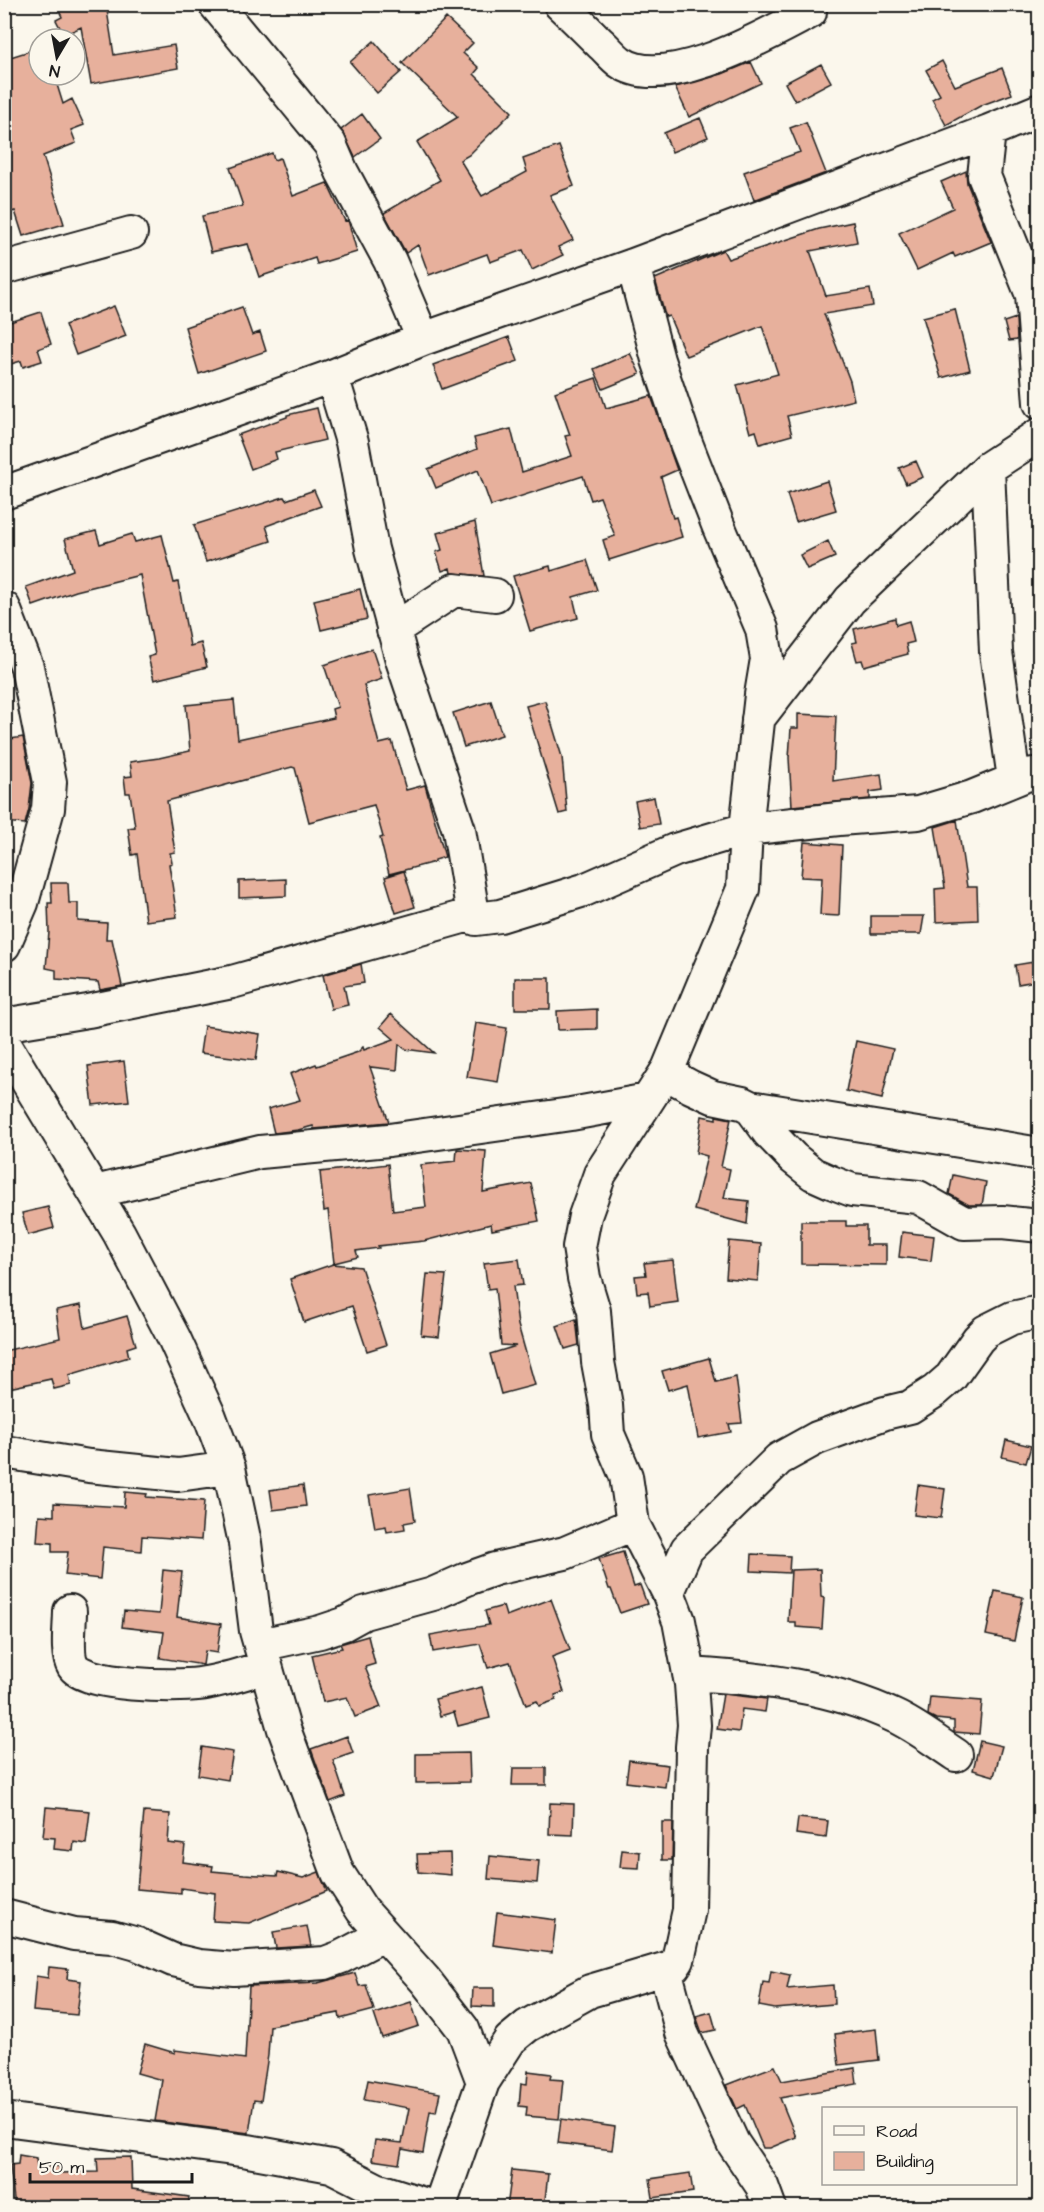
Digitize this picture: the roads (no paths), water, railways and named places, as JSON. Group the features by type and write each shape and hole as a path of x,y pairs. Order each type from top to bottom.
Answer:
{"street":[{"path":"215,4 330,144 342,172 390,261 423,339"},
{"path":"560,4 621,63 644,70 663,72 696,65 769,34 810,12 810,4"},
{"path":"4,493 332,376 423,339 633,264 1040,110"},
{"path":"988,131 984,176 1032,295 1040,403"},
{"path":"933,152 984,176"},
{"path":"4,268 131,233"},
{"path":"4,2119 248,2151 331,2166 376,2189 437,2208 483,2082 510,2040 527,2026 590,1991 674,1966 678,1960 689,1910 694,1725 689,1674 679,1621 668,1592 639,1534 626,1476 608,1434 594,1311 584,1278 579,1247 585,1216 600,1174 668,1069 743,889 746,829 767,658 762,629 686,443 658,360 633,264"},
{"path":"332,376 352,442 372,549 393,630 459,830 473,914 477,919 500,916 584,890 675,850 746,829 918,813 972,797 1027,776 996,652 988,468"},
{"path":"758,720 850,600 988,468 1040,434"},
{"path":"393,630 454,590 495,595"},
{"path":"4,608 27,667 50,782 48,809 22,903 4,945"},
{"path":"4,1028 15,1023 232,982 473,914"},
{"path":"4,1043 95,1192 174,1338 210,1417 229,1468 245,1543 251,1602 263,1656 284,1729 338,1873 363,1910 425,1980 462,2029 483,2082"},
{"path":"668,1069 680,1081 691,1087 713,1097 742,1102 750,1107 769,1133 793,1158 813,1174 841,1186 852,1190 918,1197 964,1223 1002,1222 1040,1226"},
{"path":"95,1192 260,1152 389,1140 571,1114 648,1100"},
{"path":"750,1107 1040,1154"},
{"path":"668,1592 687,1549 779,1460 817,1438 885,1413 910,1407 935,1392 951,1377 986,1331 1012,1318 1040,1312"},
{"path":"4,1452 89,1466 178,1475 229,1468"},
{"path":"70,1611 72,1664 77,1671 114,1682 174,1686 218,1681 263,1656 344,1624 364,1613 433,1594 495,1569 639,1534 687,1549"},
{"path":"689,1674 744,1677 852,1699 896,1716 956,1755"},
{"path":"4,1916 74,1934 112,1936 161,1955 199,1966 234,1969 325,1963 383,1935"},
{"path":"665,1969 682,2033 733,2143 762,2186 770,2208"}]}
